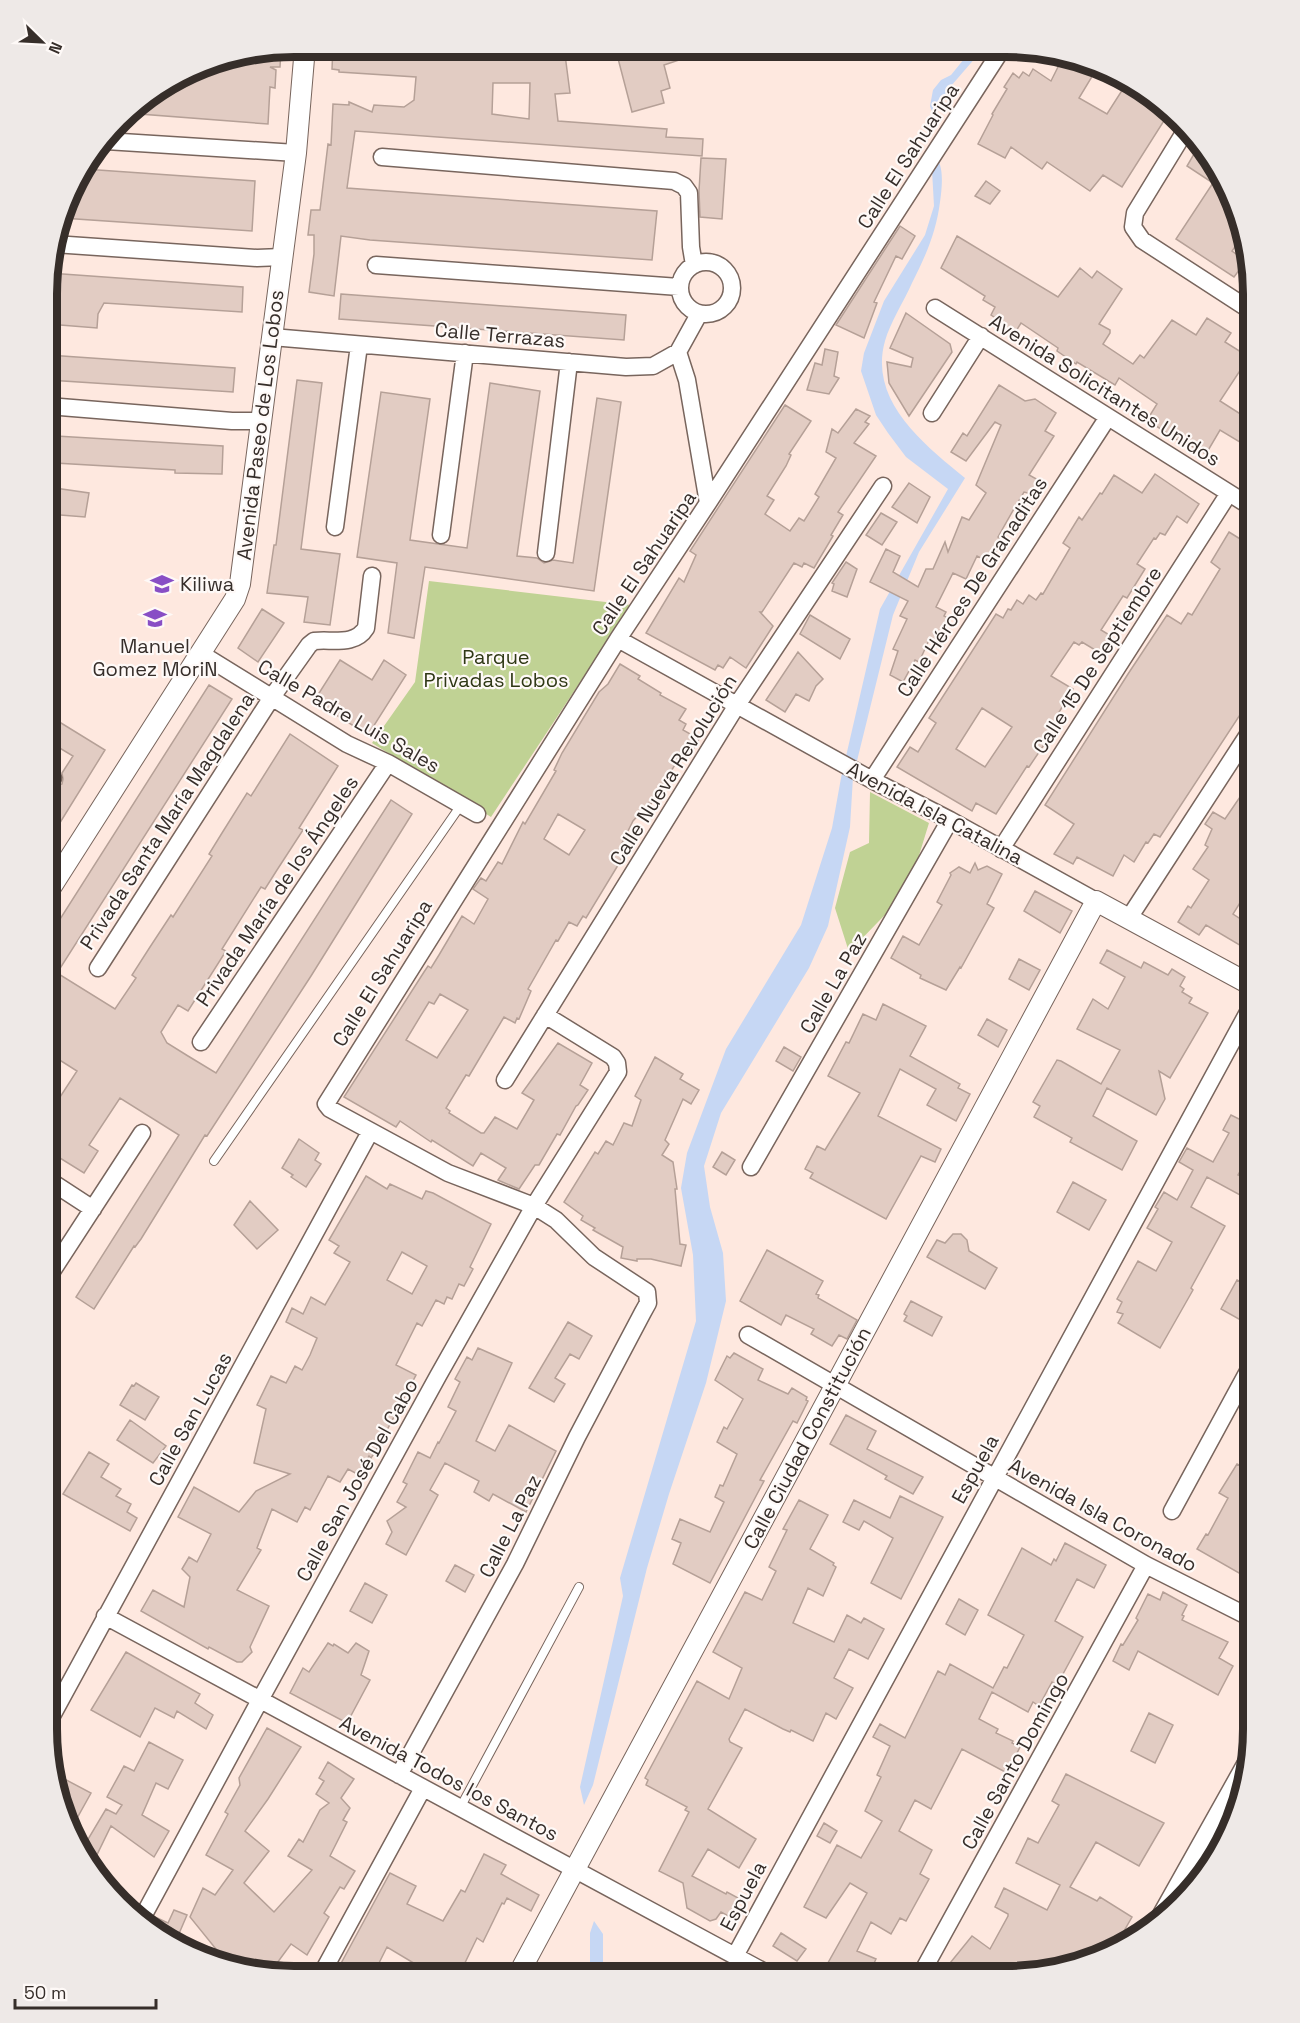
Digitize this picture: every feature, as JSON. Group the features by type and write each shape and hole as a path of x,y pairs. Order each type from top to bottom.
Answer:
{"street":[{"name":"Avenida Paseo de Los Lobos","path":"57,873 235,599 240,584 296,153 304,57"},
{"name":"Calle El Sahuaripa","path":"370,1132 330,1109 326,1104 618,639 997,57"},
{"path":"1182,136 1135,213 1133,227 1142,240 1243,305"},
{"path":"113,141 296,153"},
{"path":"382,157 674,182 684,186 689,193 694,265"},
{"path":"63,245 257,258 282,257"},
{"path":"700,262 717,264 724,269 732,284 732,293 723,308 716,312 699,314 684,304 680,296 679,287 682,276 694,265 700,262"},
{"path":"376,265 679,287"},
{"name":"Avenida Solicitantes Unidos","path":"935,308 1243,502"},
{"path":"699,314 678,352 687,380 708,503"},
{"path":"932,413 981,336"},
{"name":"Calle Terrazas","path":"272,338 626,367 653,366 678,352"},
{"path":"335,526 359,345"},
{"path":"441,535 465,353"},
{"path":"546,553 569,362"},
{"path":"57,407 261,422"},
{"name":"Calle Héroes De Granaditas","path":"868,777 1108,417"},
{"name":"Calle Nueva Revolución","path":"505,1080 737,705 883,486"},
{"name":"Calle 15 De Septiembre","path":"1001,849 1229,493"},
{"name":"Privada Santa María Magdalena","path":"98,968 272,697 314,641 354,640 362,635 366,628 372,576"},
{"name":"Avenida Isla Catalina","path":"618,639 1243,981"},
{"name":"Calle Padre Luis Sales","path":"200,653 347,744 388,764 477,814"},
{"path":"1129,918 1243,742"},
{"name":"Privada María de los Ángeles","path":"201,1042 388,764"},
{"name":"Calle La Paz","path":"751,1167 950,820"},
{"name":"Calle Ciudad Constitución","path":"523,1966 1096,901"},
{"name":"Calle San José Del Cabo","path":"145,1913 260,1700 534,1206 618,1072 617,1063 613,1057 545,1015"},
{"name":"Espuela","path":"735,1956 1243,1021"},
{"path":"370,1132 448,1173 534,1206"},
{"name":"Calle San Lucas","path":"57,1705 370,1132"},
{"path":"57,1264 142,1133"},
{"path":"57,1186 93,1209"},
{"name":"Calle La Paz","path":"399,1775 515,1564 648,1303 647,1292 594,1257 556,1220 534,1206"},
{"name":"Avenida Isla Coronado","path":"748,1335 1146,1566 1243,1614"},
{"path":"1172,1511 1243,1380"},
{"name":"Calle Santo Domingo","path":"926,1966 1146,1566"},
{"name":"Avenida Todos los Santos","path":"105,1616 754,1966"},
{"path":"1168,1902 1237,1778"},
{"path":"326,1966 423,1788"}],"lane":[{"path":"214,1161 461,805"},
{"path":"460,1808 579,1587"}],"green space":[{"name":"Parque Privadas Lobos","path":"429,581 631,605 491,817 372,743 415,682"},
{"path":"870,792 929,823 908,891 849,952 835,908 850,852 869,843"}],"water":[{"path":"966,57 976,57 951,86 934,117 930,106 933,90 941,80 951,75"},
{"path":"937,158 942,179 936,224 922,263 887,334 882,363 885,383 892,402 904,420 933,451 965,478 919,552 893,615 853,777 850,827 828,926 809,968 721,1113 704,1166 710,1207 723,1253 726,1301 706,1383 647,1568 593,1785 584,1805 580,1787 623,1596 620,1578 696,1321 693,1255 681,1188 687,1153 726,1049 801,925 832,828 841,778 880,609 948,489 906,457 888,433 876,415 861,371 864,353 884,301 925,235 934,206 932,170"},
{"path":"594,1921 603,1934 603,1966 590,1966 590,1933"}],"building":[{"path":"333,57 565,57 570,93 555,94 558,121 667,129 666,137 703,139 702,156 355,131 347,188 657,211 652,260 341,236 334,296 309,292 314,254 314,235 308,235 311,210 320,210 328,144 331,145 333,104 349,105 349,102 372,112 374,105 404,107 414,100 416,77 339,72 339,70 332,69","holes":["493,83 530,83 529,119 492,114"]},
{"path":"618,57 688,57 664,65 670,88 661,91 664,103 632,112"},
{"path":"281,58 280,67 270,67 276,70 275,88 270,87 268,124 140,114 162,97 203,75 233,65"},
{"path":"1060,64 1067,65 1094,74 1079,98 1107,114 1123,89 1165,119 1122,187 1103,175 1090,191 1047,162 1042,169 1011,147 1005,158 978,144 1007,89 1004,87 1013,73 1019,78 1023,72 1029,76 1033,69 1051,81"},
{"path":"1195,152 1219,189 1225,203 1237,244 1232,251 1240,256 1241,263 1241,267 1234,277 1176,239 1213,183 1187,166"},
{"path":"701,158 726,159 722,219 700,217"},
{"path":"93,170 255,181 252,231 70,219 81,189"},
{"path":"986,181 1000,191 990,204 975,196"},
{"path":"900,226 915,236 902,259 896,256 874,302 877,303 864,338 836,325"},
{"path":"957,236 1058,297 1080,268 1092,278 1097,271 1122,289 1099,324 1110,330 1103,344 1133,364 1140,355 1144,358 1172,320 1196,335 1207,318 1231,333 1225,342 1243,353 1243,366 1220,401 1243,416 1243,444 1220,430 1206,454 1186,443 1185,445 1147,420 1157,404 1119,378 1115,385 1077,362 1076,364 1057,351 1058,348 1021,323 1013,336 994,324 997,319 991,315 995,307 983,300 985,296 941,268"},
{"path":"58,274 243,287 242,312 104,303 98,314 97,328 57,325"},
{"path":"341,294 626,315 624,340 339,319"},
{"path":"906,313 950,344 952,352 909,416 889,383 887,362 911,367 913,358 890,348"},
{"path":"825,349 838,352 834,376 839,378 829,394 807,390 815,363 822,365"},
{"path":"57,356 235,368 233,392 57,381"},
{"path":"297,380 322,383 301,549 340,554 330,625 304,622 308,597 267,593 274,545 276,545"},
{"path":"490,383 540,391 517,556 537,558 544,563 553,560 573,563 597,398 621,402 594,591 425,567 414,638 388,633 397,563 357,557 381,392 430,399 410,540 467,548"},
{"path":"999,385 1025,401 1035,399 1056,413 1045,431 1054,436 1029,475 1040,481 1032,494 1024,492 998,537 1003,541 989,562 977,556 966,579 953,573 936,607 946,612 944,616 950,619 938,643 930,638 919,662 915,660 903,682 890,675 898,651 893,649 907,619 900,616 908,601 870,582 886,549 900,556 893,572 918,587 926,569 933,569 945,542 948,552 962,517 969,520 986,493 976,485 1001,425 995,422 966,461 951,452 963,433 967,436"},
{"path":"785,405 811,421 789,454 791,455 786,466 767,496 774,500 765,514 790,531 799,518 804,521 819,497 815,494 836,458 826,452 832,429 838,433 856,409 870,416 865,422 869,424 854,443 876,456 838,512 843,515 814,568 804,563 802,567 794,563 760,612 773,626 746,668 730,657 723,668 718,665 715,670 646,633 679,578 684,582 696,555 690,551"},
{"path":"57,436 223,446 222,474 175,473 175,470 57,463"},
{"path":"1155,474 1199,504 1187,523 1177,516 1165,535 1160,533 1156,539 1154,538 1137,564 1145,569 1127,598 1123,596 1101,630 1111,636 1100,653 1082,642 1079,645 1074,642 1051,676 1073,689 1055,719 1060,721 996,814 976,803 972,811 897,767 910,747 918,752 936,723 929,718 996,614 1003,618 1017,600 1023,604 1029,595 1036,600 1041,593 1043,594 1070,548 1063,543 1079,517 1082,520 1114,475 1142,493","holes":["982,708 1012,727 985,767 956,749"]},
{"path":"909,483 930,497 917,523 892,507"},
{"path":"57,488 89,493 85,517 57,515"},
{"path":"881,513 897,522 882,545 866,535"},
{"path":"1229,532 1243,541 1243,710 1160,837 1154,834 1148,843 1146,842 1134,862 1124,855 1113,876 1077,857 1073,864 1054,854 1074,824 1045,805 1167,615 1181,624 1188,613 1192,615 1220,569 1211,562"},
{"path":"846,562 857,569 847,597 832,591 834,584 832,583"},
{"path":"262,609 284,623 258,662 238,648"},
{"path":"810,615 850,639 840,659 800,634"},
{"path":"798,652 823,679 816,686 809,701 796,694 785,712 766,700"},
{"path":"340,660 372,680 384,660 406,675 368,735 314,701"},
{"path":"620,664 640,676 638,679 661,693 660,695 686,709 679,720 686,724 683,730 699,739 691,753 684,750 651,804 648,803 643,812 633,821 619,849 626,852 586,918 583,916 577,926 569,922 558,941 556,940 528,989 531,991 519,1019 517,1018 515,1023 504,1017 469,1076 466,1075 446,1108 450,1111 449,1113 481,1133 484,1133 495,1117 517,1129 534,1100 522,1093 558,1043 592,1063 580,1085 588,1090 560,1135 557,1134 539,1165 535,1165 519,1189 498,1180 506,1168 481,1153 473,1166 400,1121 396,1127 344,1097 428,966 431,968 462,916 474,924 488,899 473,889 481,878 486,881 498,862 502,864 523,822 525,824 556,771 554,770 562,753 599,692 608,684","holes":["558,814 585,830 569,855 544,839","440,994 468,1010 437,1058 406,1040 429,1002 434,1004"]},
{"path":"209,685 232,699 57,973 57,924"},
{"path":"57,721 105,750 57,827 57,786 62,784 62,773 73,756 57,746"},
{"path":"290,734 338,766 299,828 303,830 265,889 261,887 222,949 226,951 188,1011 178,1005 161,1032 167,1043 216,1073 391,800 412,814 311,976 207,1136 205,1135 141,1239 134,1246 94,1309 76,1297 179,1135 120,1098 89,1145 98,1151 84,1173 57,1156 57,1102 77,1071 57,1058 57,973 115,1009 136,978 132,975 212,856 209,854 247,793 251,796"},
{"path":"1243,793 1243,898 1233,914 1243,921 1240,928 1243,930 1243,947 1206,925 1199,935 1178,922 1188,906 1191,908 1209,880 1193,869 1208,847 1205,845 1212,829 1205,824 1213,812 1225,819"},
{"path":"975,863 978,870 987,866 1002,874 987,904 994,908 961,968 946,990 920,978 921,975 891,958 903,936 919,945 942,905 937,902 950,873 959,867 970,873"},
{"path":"1035,891 1072,911 1060,933 1024,911"},
{"path":"1107,950 1141,968 1144,962 1168,975 1172,969 1185,977 1180,986 1184,989 1182,992 1192,998 1189,1003 1208,1013 1170,1078 1159,1071 1165,1099 1156,1115 1107,1088 1093,1116 1137,1141 1122,1170 1070,1142 1072,1138 1034,1117 1040,1106 1033,1102 1057,1060 1101,1084 1120,1050 1077,1029 1093,999 1108,1009 1125,977 1100,963"},
{"path":"1019,959 1040,970 1029,990 1009,979"},
{"path":"883,1004 926,1026 910,1056 960,1084 958,1088 970,1094 956,1121 927,1105 936,1089 900,1069 878,1116 941,1149 935,1162 921,1156 886,1219 810,1178 813,1173 805,1169 817,1146 825,1150 860,1093 828,1076 846,1042 849,1043 863,1014 876,1020"},
{"path":"987,1019 1007,1030 998,1047 978,1035"},
{"path":"784,1047 801,1057 793,1071 776,1061"},
{"path":"655,1057 683,1074 680,1079 699,1090 691,1104 683,1099 665,1140 669,1144 662,1155 673,1162 680,1244 686,1245 681,1266 651,1259 637,1259 637,1261 621,1258 623,1247 593,1230 595,1228 581,1220 583,1216 564,1202 595,1152 598,1154 606,1141 613,1145 624,1123 632,1126 641,1100 635,1096"},
{"path":"1231,1115 1243,1121 1243,1158 1240,1164 1243,1166 1238,1175 1243,1177 1243,1197 1207,1177 1191,1207 1225,1226 1191,1288 1193,1290 1160,1348 1118,1323 1123,1314 1117,1312 1122,1302 1117,1299 1138,1261 1156,1271 1172,1242 1147,1228 1158,1209 1155,1207 1164,1192 1177,1200 1193,1170 1179,1162 1187,1148 1213,1162 1229,1133 1223,1130"},
{"path":"299,1139 319,1153 315,1160 321,1164 306,1187 282,1168"},
{"path":"722,1152 735,1160 726,1175 713,1167"},
{"path":"366,1176 387,1189 390,1184 422,1199 426,1191 433,1193 491,1224 470,1267 473,1269 464,1286 459,1284 452,1299 447,1297 444,1304 436,1300 422,1326 417,1323 396,1365 416,1375 378,1447 371,1458 369,1456 359,1475 348,1469 340,1482 328,1476 310,1510 305,1507 297,1522 272,1509 257,1548 261,1550 237,1590 269,1606 250,1647 252,1652 242,1662 237,1662 209,1647 208,1649 141,1611 153,1590 184,1607 190,1577 182,1569 189,1557 197,1562 211,1534 178,1517 194,1487 239,1512 256,1491 290,1474 254,1463 266,1409 257,1405 271,1376 286,1383 295,1366 302,1370 310,1355 317,1338 286,1322 292,1308 303,1314 311,1297 325,1305 350,1262 334,1253 339,1246 329,1240","holes":["402,1252 427,1266 412,1294 387,1280"]},
{"path":"1073,1182 1106,1200 1089,1230 1057,1212"},
{"path":"250,1201 278,1230 257,1249 234,1225"},
{"path":"953,1234 961,1234 967,1240 969,1251 997,1268 985,1289 927,1257 937,1240 945,1243"},
{"path":"767,1250 823,1281 816,1294 819,1295 818,1298 857,1320 847,1339 839,1335 832,1346 811,1334 814,1329 786,1315 781,1325 740,1301"},
{"path":"1237,1280 1243,1283 1243,1321 1221,1309"},
{"path":"911,1301 942,1317 932,1336 904,1321 907,1316 904,1314"},
{"path":"568,1322 592,1336 579,1359 570,1354 555,1378 565,1384 554,1402 529,1388"},
{"path":"478,1348 512,1363 476,1441 495,1451 509,1425 556,1451 526,1512 493,1494 489,1501 474,1492 479,1481 445,1463 430,1490 438,1495 406,1555 386,1544 392,1532 387,1521 406,1507 397,1502 407,1484 403,1482 418,1452 430,1458 439,1443 456,1411 448,1407 460,1382 455,1379 467,1357 472,1360"},
{"path":"734,1353 763,1369 758,1380 788,1394 792,1388 807,1397 808,1401 797,1423 793,1421 760,1480 764,1481 710,1583 673,1564 681,1543 672,1539 680,1519 710,1532 724,1502 715,1497 720,1485 723,1486 737,1454 717,1442 724,1427 727,1429 743,1399 715,1380 727,1356 730,1358"},
{"path":"136,1383 159,1397 145,1420 120,1405 132,1385"},
{"path":"846,1415 876,1431 867,1449 923,1477 913,1494 885,1479 887,1476 830,1444"},
{"path":"130,1420 166,1446 153,1463 117,1440"},
{"path":"89,1452 109,1464 101,1477 121,1489 116,1496 131,1504 127,1512 137,1518 130,1531 63,1494"},
{"path":"1237,1464 1243,1467 1243,1566 1239,1573 1197,1549 1206,1534 1208,1535 1228,1498 1219,1493"},
{"path":"900,1496 943,1517 901,1599 871,1583 893,1538 864,1521 859,1530 843,1522 854,1500 890,1518"},
{"path":"799,1500 828,1515 810,1549 834,1563 836,1567 823,1596 808,1588 793,1623 834,1642 847,1615 861,1623 864,1618 884,1629 868,1659 849,1649 834,1678 853,1688 836,1719 826,1713 813,1741 791,1730 790,1732 783,1729 745,1709 729,1739 730,1742 742,1748 708,1809 756,1839 739,1868 708,1849 692,1876 740,1899 730,1917 721,1912 716,1919 710,1921 687,1908 683,1883 659,1871 689,1812 685,1810 687,1807 646,1785 648,1780 645,1778 697,1681 729,1699 742,1668 713,1652 745,1592 762,1600 776,1571 769,1567 787,1530 783,1529"},
{"path":"1065,1543 1106,1565 1094,1588 1077,1579 1055,1621 1083,1637 1057,1685 1052,1682 1039,1706 1033,1702 1028,1712 992,1692 979,1719 998,1729 996,1733 1020,1747 1007,1773 962,1749 931,1809 915,1800 899,1831 932,1850 920,1874 929,1879 906,1921 900,1918 891,1934 871,1922 857,1951 876,1959 873,1966 826,1966 867,1893 850,1883 826,1918 804,1907 837,1845 861,1858 882,1821 865,1811 881,1777 877,1775 890,1746 873,1737 880,1724 905,1738 938,1671 945,1675 950,1664 993,1688 1004,1667 1007,1668 1024,1635 988,1615 1022,1548 1051,1565 1054,1559 1056,1561"},
{"path":"455,1565 474,1575 465,1592 446,1581"},
{"path":"365,1583 387,1595 372,1623 350,1611"},
{"path":"1163,1592 1187,1605 1182,1620 1228,1642 1219,1658 1233,1666 1218,1695 1138,1651 1129,1670 1113,1661 1121,1644 1123,1645 1138,1620 1136,1618 1148,1594 1160,1600"},
{"path":"959,1599 978,1610 965,1635 946,1624"},
{"path":"328,1643 348,1653 356,1643 369,1651 361,1675 370,1680 347,1723 290,1693 303,1668 309,1672"},
{"path":"126,1652 200,1694 195,1703 213,1715 206,1729 177,1711 174,1718 155,1708 140,1737 91,1710"},
{"path":"1149,1713 1173,1725 1155,1763 1131,1751"},
{"path":"267,1728 301,1747 245,1831 269,1851 244,1883 274,1912 312,1870 288,1856 299,1839 303,1842 320,1810 329,1803 316,1794 324,1781 319,1778 328,1762 354,1779 341,1798 350,1808 343,1820 347,1822 330,1856 355,1871 344,1889 340,1887 324,1913 329,1917 307,1955 291,1944 276,1965 233,1958 213,1951 216,1949 190,1917 203,1888 215,1895 233,1870 206,1855 228,1814 225,1812 240,1785 239,1778"},
{"path":"149,1742 183,1760 168,1789 156,1783 142,1815 169,1831 154,1857 111,1826 95,1858 86,1842 106,1809 116,1814 122,1805 107,1797 124,1766 134,1771"},
{"path":"1066,1774 1164,1823 1139,1866 1096,1842 1070,1887 1097,1901 1100,1897 1132,1917 1121,1936 1097,1948 1067,1958 1037,1964 948,1966 972,1936 990,1949 1008,1916 995,1907 1004,1888 1047,1910 1060,1885 1016,1863 1028,1838 1038,1843 1059,1805 1052,1801"},
{"path":"63,1778 91,1793 76,1820 65,1790"},
{"path":"824,1823 837,1831 830,1843 817,1836"},
{"path":"484,1854 506,1865 501,1874 539,1895 531,1911 507,1898 504,1904 502,1903 483,1942 477,1938 463,1966 419,1966 387,1947 378,1966 340,1966 390,1873 416,1886 407,1904 443,1921 461,1890 465,1892"},
{"path":"174,1910 187,1915 178,1935 153,1920 155,1917 168,1923"},
{"path":"781,1933 806,1949 797,1961 773,1946"}],"place":[{"name":"Kiliwa","path":"162,584"},
{"name":"Manuel Gomez MoriN","path":"155,618"}]}
